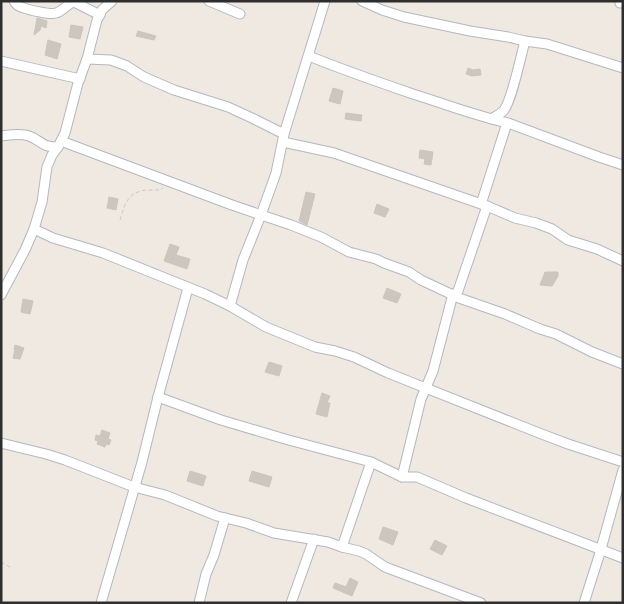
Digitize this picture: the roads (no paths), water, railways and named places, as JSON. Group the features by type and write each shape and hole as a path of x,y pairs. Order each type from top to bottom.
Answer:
{"street":[{"path":"14,1 25,9 52,14 74,2 100,15"},
{"path":"1,295 34,229 42,202 48,167 52,155 65,134 97,20 102,10 112,1"},
{"path":"209,1 240,14"},
{"path":"230,306 243,260 278,166 284,138 326,1"},
{"path":"362,1 404,17 470,31 547,44 623,68"},
{"path":"491,119 506,108 525,41"},
{"path":"308,56 387,86 508,123 623,165"},
{"path":"87,59 112,60 128,66 144,77 174,90 228,107 252,118 284,138 334,153 516,218 536,223 552,229 568,240 597,249 623,261"},
{"path":"1,61 80,79"},
{"path":"402,477 421,399 433,372 454,295 458,291 508,123 506,108"},
{"path":"1,136 28,135 49,147 60,144 261,215 310,233 349,252 376,258 384,263 410,272 421,280 459,298 556,334 592,352 623,364"},
{"path":"34,229 53,238 103,253 205,294 266,327 314,347 354,357 388,373 568,444 623,462"},
{"path":"101,603 188,288"},
{"path":"158,397 221,420 276,437 371,462 402,477 416,477 623,558"},
{"path":"1,443 65,460 134,487 165,495 224,518 274,532 328,542 342,548 359,551 385,567 481,603"},
{"path":"342,548 371,462"},
{"path":"584,603 623,470"},
{"path":"198,603 224,518"},
{"path":"291,603 314,539"}]}
